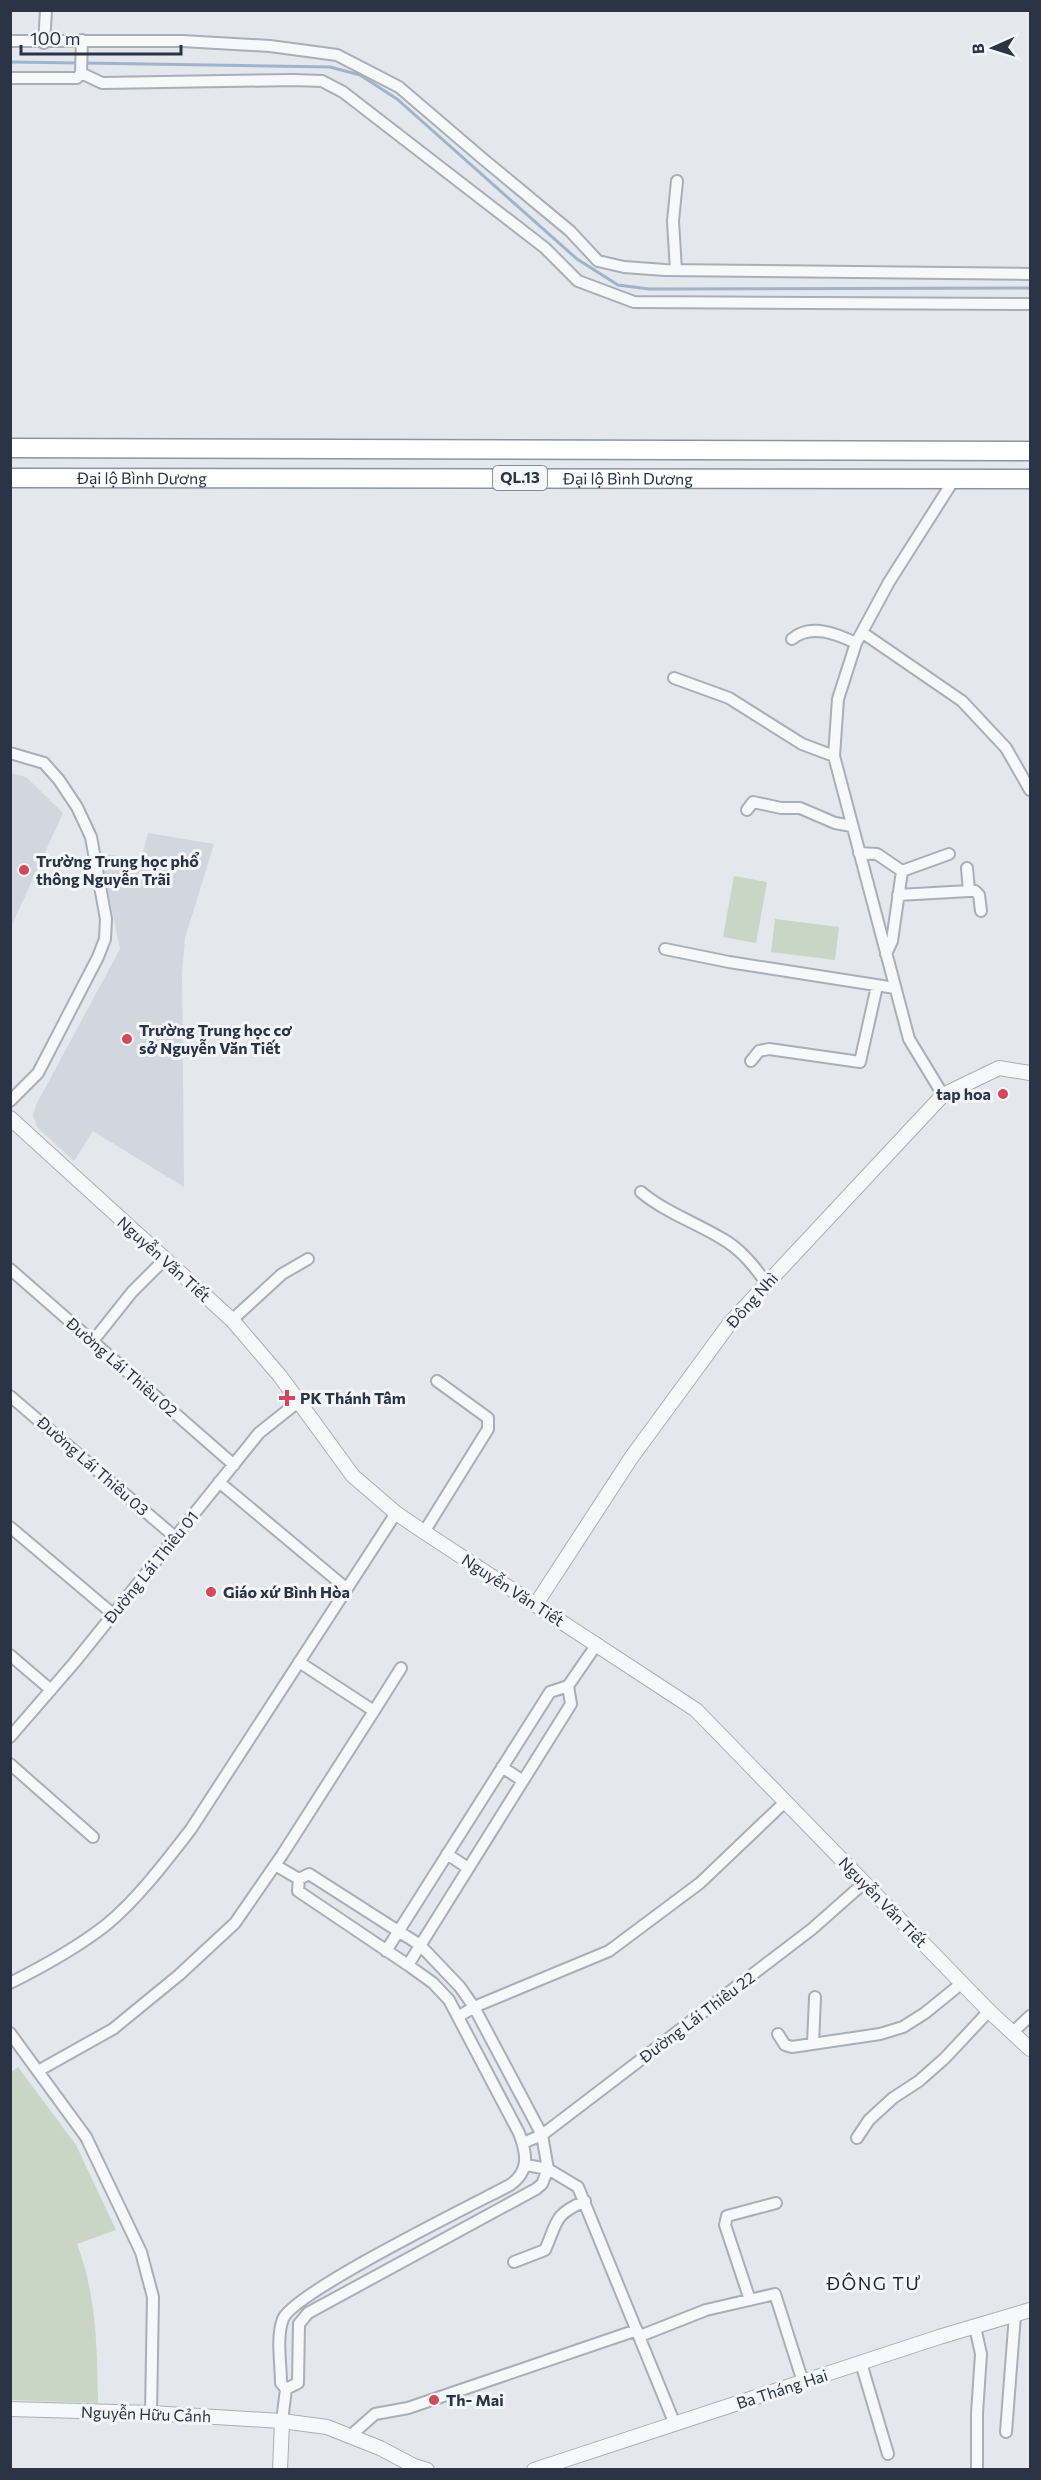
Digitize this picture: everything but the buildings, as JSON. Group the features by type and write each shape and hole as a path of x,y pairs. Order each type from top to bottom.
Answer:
{"highway":[{"name":"Đại lộ Bình Dương","path":"10,448 1030,452"},
{"name":"Đại lộ Bình Dương","path":"10,478 1030,479"}],"street":[{"path":"44,43 46,10"},
{"path":"10,41 44,43 182,41 270,46 337,56 399,87 570,231 598,261 624,267 676,270 1030,274"},
{"path":"10,78 77,78 81,73 82,43"},
{"path":"81,73 102,83 322,81 343,92 545,248 578,281 634,302 1030,304"},
{"path":"676,270 673,221 677,181"},
{"path":"943,1095 909,1039 834,756 838,699 856,643 889,582 955,478"},
{"path":"792,639 798,634 813,631 840,636 856,643"},
{"path":"862,633 962,701 1006,748 1030,790"},
{"path":"674,678 729,698 802,744 834,756"},
{"path":"10,753 44,763 59,780 77,807 91,837 106,919 105,939 98,957 38,1072 10,1101"},
{"path":"747,810 753,802 781,808 800,808 835,823 852,826"},
{"path":"859,853 877,854 902,871"},
{"path":"902,871 949,854"},
{"path":"967,868 969,891"},
{"path":"886,954 892,941 902,871"},
{"path":"898,895 975,891 979,895 981,911"},
{"path":"665,949 895,988"},
{"path":"751,1061 759,1051 769,1049 860,1062 878,986"},
{"name":"Đông Nhì","path":"536,1604 631,1458 730,1323 943,1095 999,1068 1030,1073"},
{"name":"Nguyễn Văn Tiết","path":"12,1125 231,1320 280,1376 353,1476 396,1513 696,1710 989,2011 1030,2049"},
{"path":"641,1192 677,1216 722,1238 750,1261 767,1284"},
{"path":"93,1341 132,1292 165,1259"},
{"path":"231,1320 282,1274 308,1259"},
{"name":"Đường Lái Thiêu 02","path":"10,1269 234,1464"},
{"path":"424,1532 488,1429 488,1418 437,1381"},
{"name":"Đường Lái Thiêu 03","path":"10,1396 175,1537"},
{"name":"Đường Lái Thiêu 01","path":"10,1737 51,1690 259,1433 298,1402"},
{"path":"219,1482 346,1588"},
{"path":"10,1983 37,1969 106,1925 155,1875 191,1828 396,1513"},
{"path":"10,1527 112,1614"},
{"path":"386,1951 550,1692 568,1686 597,1644"},
{"path":"10,1655 51,1690"},
{"path":"299,1662 374,1711"},
{"path":"38,2071 113,2029 178,1975 235,1923 275,1865 401,1668"},
{"path":"408,1965 571,1704 568,1686"},
{"path":"10,1764 93,1837"},
{"path":"502,1767 523,1781"},
{"path":"458,2017 474,2007 609,1951 700,1883 785,1802"},
{"path":"447,1854 468,1868"},
{"path":"275,1865 299,1879"},
{"path":"286,2390 298,2383 299,2324 308,2313 536,2189 542,2184 548,2169 542,2135 474,2007 451,1976 420,1945 309,1874 299,1879"},
{"path":"280,2469 286,2390 281,2383 281,2328 283,2318 293,2305 326,2284 510,2185 523,2174 526,2165 523,2143 449,2000 433,1983 298,1891 299,1879"},
{"name":"Đường Lái Thiêu 22","path":"523,2143 542,2135 812,1929 864,1882"},
{"path":"778,2034 788,2046 880,2034 903,2027 932,2008 962,1983"},
{"path":"813,2044 815,1997"},
{"path":"857,2138 869,2120 892,2098 919,2081 945,2058 989,2011"},
{"path":"1013,2032 1030,2016"},
{"path":"10,2033 86,2137 141,2252 153,2296 150,2413"},
{"path":"526,2165 548,2169 578,2187 674,2422"},
{"path":"514,2262 545,2250 554,2223 565,2210 585,2201"},
{"path":"750,2300 737,2267 725,2225 727,2216 776,2203"},
{"path":"349,2437 375,2414 408,2408 706,2310 775,2294 803,2382"},
{"name":"Ba Tháng Hai","path":"534,2469 674,2422 1030,2310"},
{"path":"1006,2432 1015,2315"},
{"path":"975,2327 981,2354 977,2413 977,2469"},
{"path":"861,2363 888,2454"},
{"name":"Nguyễn Hữu Cảnh","path":"10,2409 150,2413 282,2421"},
{"path":"282,2421 327,2427 380,2448 414,2466 427,2469"}],"shaded area":[{"name":"Trường Trung học phổ thông Nguyễn Trãi","path":"11,773 26,777 63,813 11,927"},
{"name":"Trường Trung học cơ sở Nguyễn Văn Tiết","path":"148,833 214,844 185,938 182,973 184,1187 93,1131 74,1161 37,1127 33,1115 36,1105 120,949 100,853 141,860"}],"green space":[{"path":"734,876 767,882 756,943 723,937"},
{"path":"775,919 839,927 835,960 771,952"},
{"path":"18,2067 76,2145 116,2230 77,2244 89,2283 92,2303 98,2403 11,2400 10,2073"}],"waterway":[{"path":"10,62 78,63"},
{"path":"84,63 330,67 360,75 397,99 577,259 618,285 649,289 1030,288"}],"place":[{"name":"Trường Trung học phổ thông Nguyễn Trãi","path":"24,870"},
{"name":"Trường Trung học cơ sở Nguyễn Văn Tiết","path":"127,1039"},
{"name":"tap hoa","path":"1003,1094"},
{"name":"PK Thánh Tâm","path":"287,1398"},
{"name":"Giáo xứ Bình Hòa","path":"211,1592"},
{"name":"Th- Mai","path":"434,2400"}],"district":[{"name":"ĐÔNG TƯ","path":"874,2284"}]}
